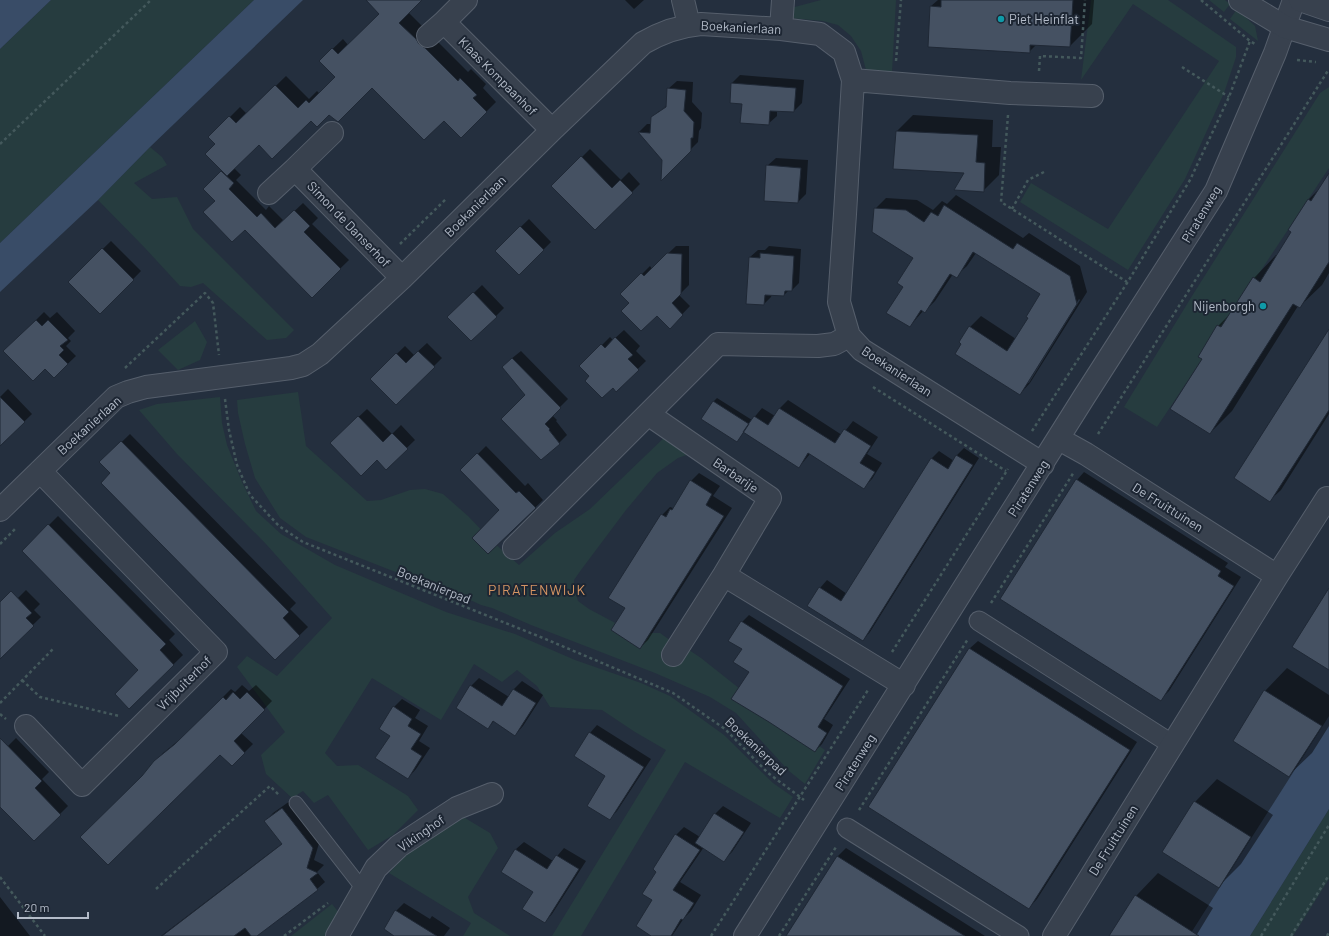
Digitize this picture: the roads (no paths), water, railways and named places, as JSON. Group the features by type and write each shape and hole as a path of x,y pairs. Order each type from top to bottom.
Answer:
{"street":[{"path":"428,36 466,0"},
{"path":"683,0 689,25"},
{"path":"781,29 783,0"},
{"path":"1240,0 1285,27 1329,40"},
{"name":"Piratenweg","path":"744,936 1216,191 1285,27 1294,0"},
{"path":"1300,0 1329,10"},
{"name":"Klaas Kompaanhof","path":"444,22 552,130"},
{"name":"Boekanierlaan","path":"0,510 116,397 146,387 291,368 303,364 320,354 402,278 552,130 643,43 661,33 689,25 701,24 781,29 820,34 844,52 853,80 846,214 839,302 849,336 862,350 1043,464"},
{"path":"853,80 1010,93 1092,96"},
{"path":"269,193 332,133"},
{"name":"Simon de Danserhof","path":"295,169 402,278"},
{"path":"514,548 718,344 818,346 834,344 849,336"},
{"name":"Barbarije","path":"648,414 770,498 724,575 673,655"},
{"name":"De Fruittuinen","path":"1059,439 1086,454 1277,576"},
{"name":"Vrijbuiterhof","path":"26,726 82,785 216,652 40,471"},
{"name":"De Fruittuinen","path":"1054,936 1327,498"},
{"path":"724,575 904,685"},
{"path":"979,621 1173,745"},
{"name":"Vikinghof","path":"337,936 376,868 400,846 457,808 492,794"},
{"path":"847,828 1019,936"}],"lane":[{"path":"296,803 363,890"}],"water":[{"path":"0,0 51,0 0,49"},
{"path":"254,0 303,0 150,147 98,200 0,292 0,243"},
{"path":"1329,716 1329,809 1250,936 1189,936"}],"place":[{"name":"Piet Heinflat","path":"1001,19"},
{"name":"Nijenborgh","path":"1263,306"}],"district":[{"name":"PIRATENWIJK","path":"537,589"}]}
